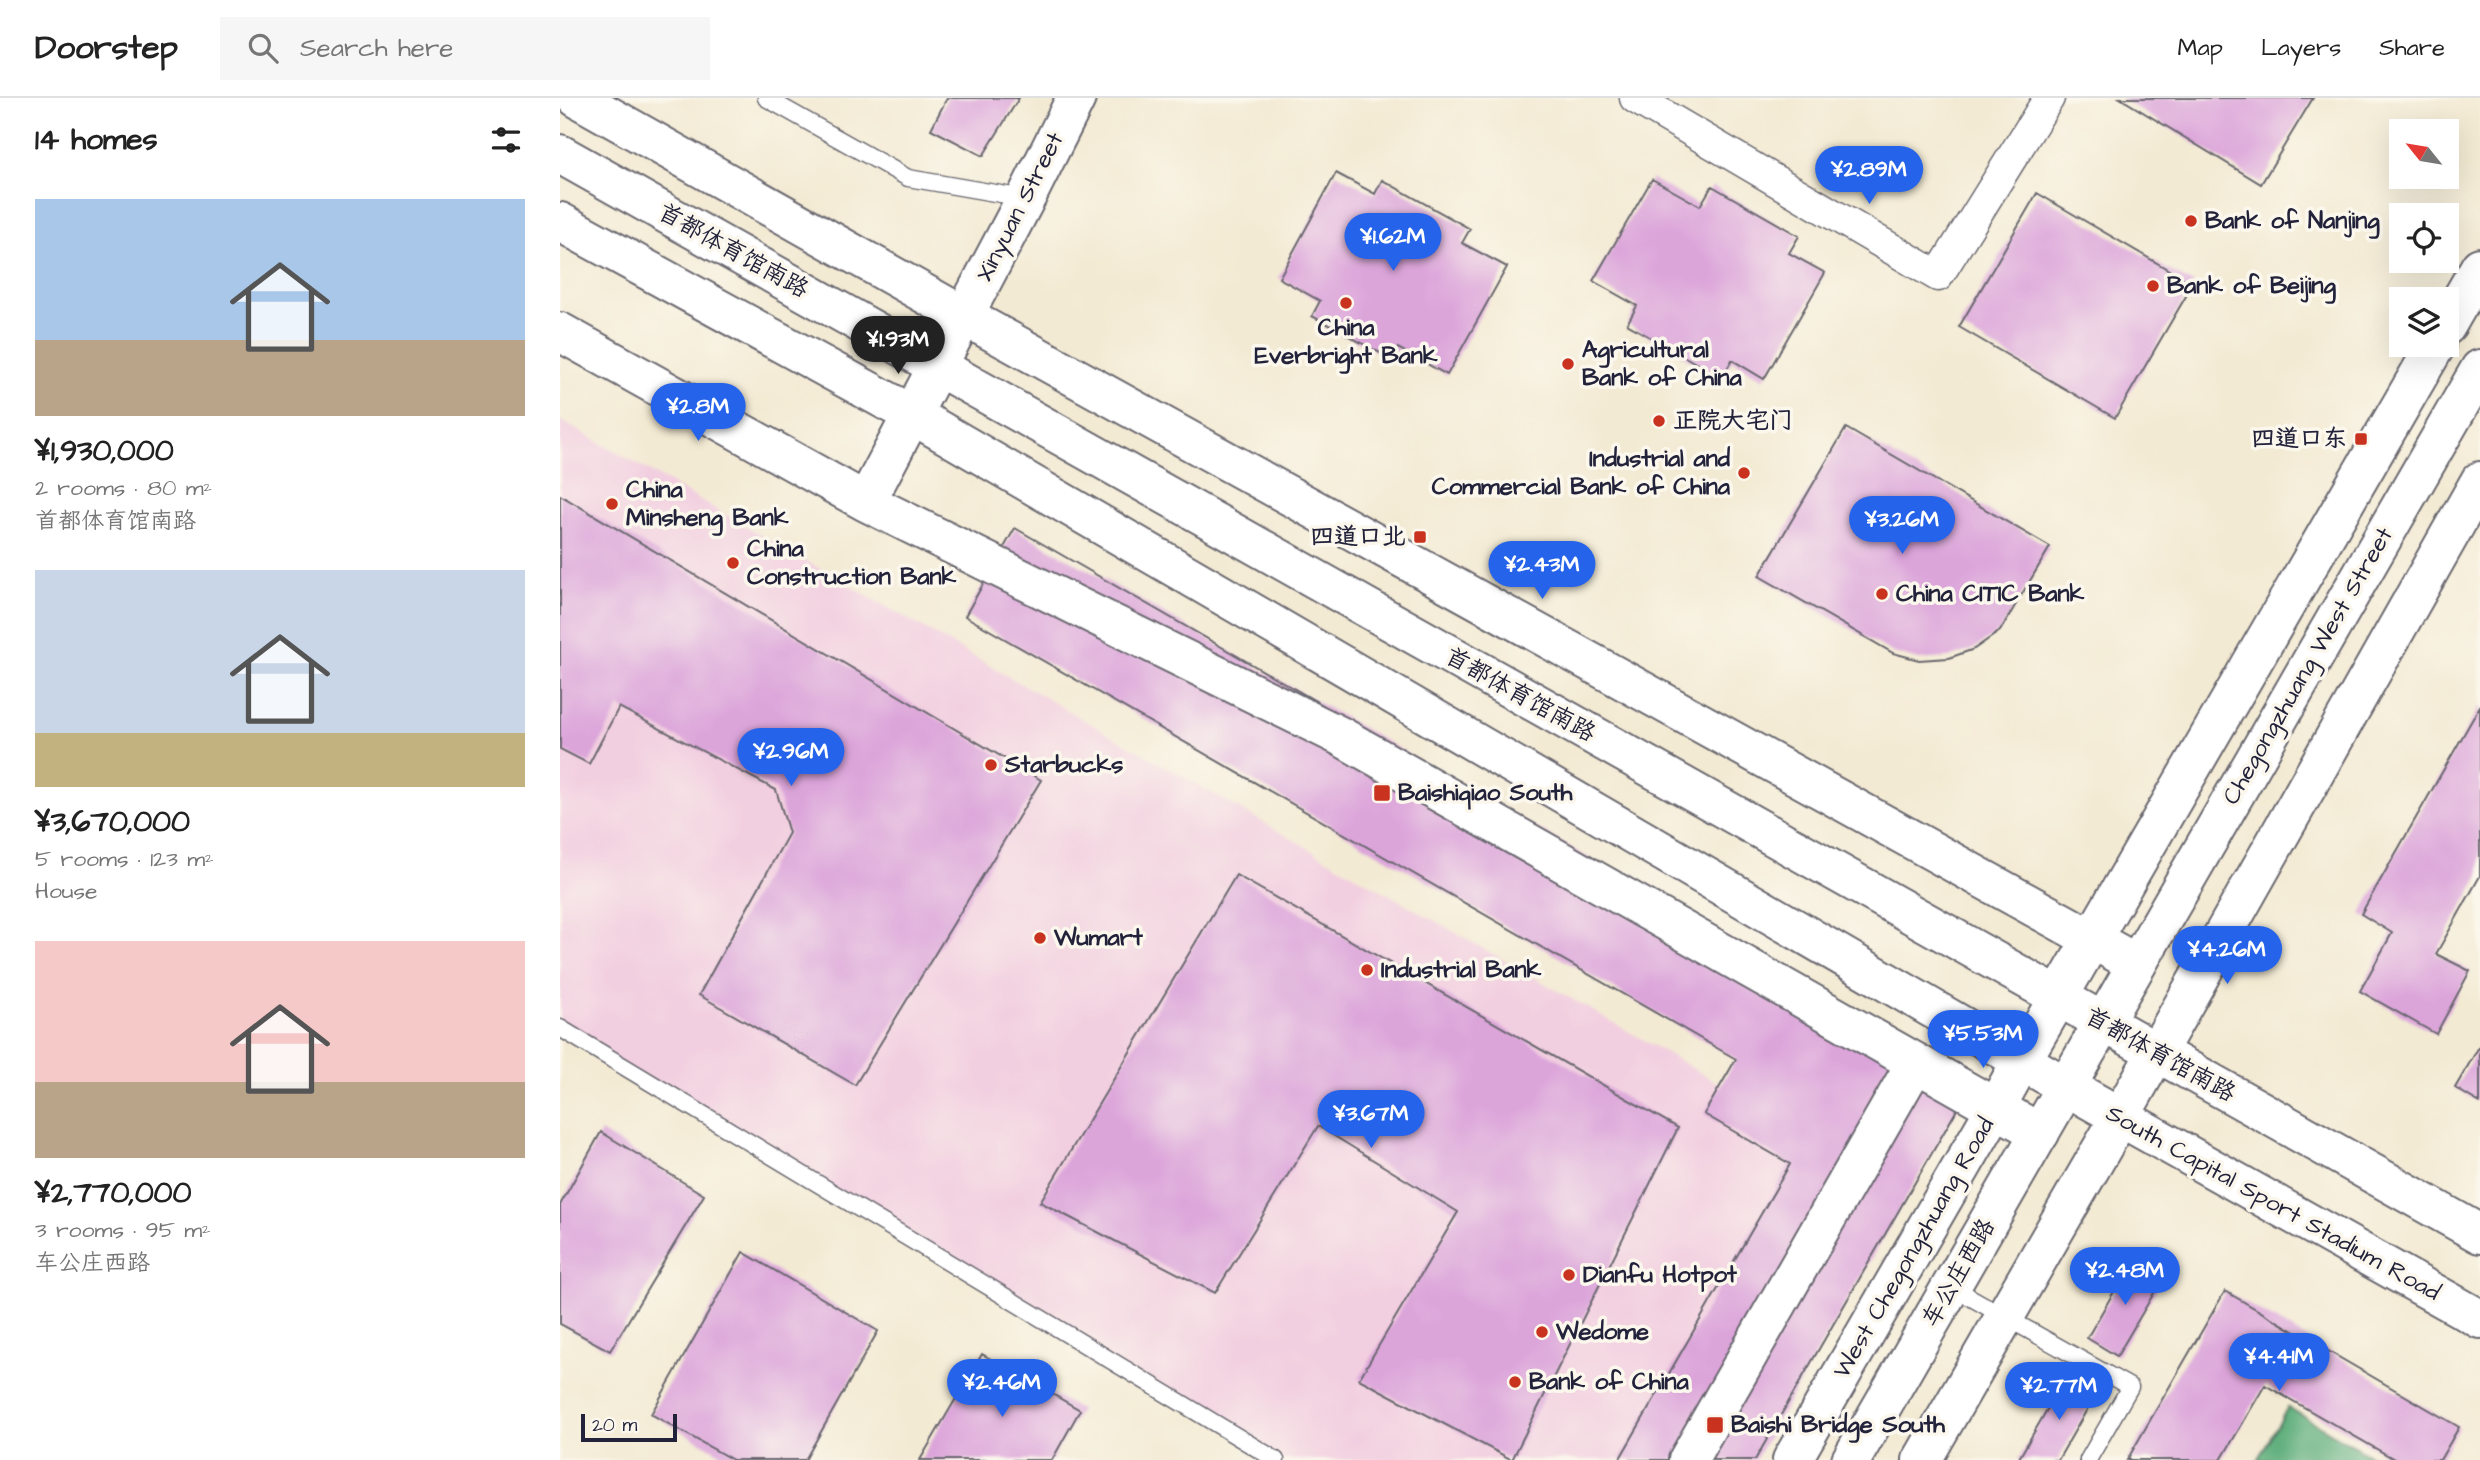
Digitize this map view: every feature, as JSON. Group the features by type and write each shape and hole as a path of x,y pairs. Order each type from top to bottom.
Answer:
{"main road":[{"path":"577,98 964,316 2137,964"},
{"name":"Xinyuan Street","path":"866,502 1076,98"},
{"name":"首都体育馆南路","path":"560,154 2480,1234"},
{"path":"560,222 911,414 2067,1087"},
{"path":"2459,303 2480,267"},
{"path":"560,332 866,502 1340,736 2040,1133"},
{"name":"Chegongzhuang West Street","path":"2058,998 2429,357"},
{"name":"Chegongzhuang West Street","path":"2102,1023 2480,369"},
{"path":"1922,1460 2120,1117 2480,481"},
{"name":"West Chegongzhuang Road","path":"1792,1460 2058,998"},
{"name":"车公庄西路","path":"1851,1460 2102,1023"},
{"path":"1688,1460 1915,1063"},
{"name":"South Capital Sport Stadium Road","path":"2067,1087 2480,1319"}],"street":[{"path":"1635,98 1938,276 2049,98"}],"lane":[{"path":"766,98 908,178 1026,198"},
{"path":"560,1028 1276,1460"},
{"path":"1951,1287 2130,1387 2088,1460"}],"shaded area":[{"path":"560,420 1841,1153 1664,1460 1276,1460 560,1028"}],"green space":[{"path":"2288,1407 2377,1460 2257,1460"}],"building":[{"path":"947,98 1019,98 983,156 931,129"},
{"path":"2120,98 2313,98 2261,184"},
{"path":"1336,173 1375,194 1382,180 1470,229 1462,243 1507,267 1447,375 1398,348 1391,359 1312,316 1320,301 1279,278"},
{"path":"1652,179 1700,206 1712,186 1799,236 1789,253 1825,273 1764,379 1732,360 1722,378 1627,324 1637,306 1593,281"},
{"path":"2037,193 2193,284 2115,418 1959,327"},
{"path":"1846,428 2050,547 2000,631 1974,649 1949,658 1919,660 1893,653 1759,576"},
{"path":"560,495 1041,780 855,1085 699,995 789,833 776,790 619,707 589,764 560,749"},
{"path":"1015,528 1974,1080 1755,1460 1619,1460 1790,1164 1704,1114 1736,1059 965,616"},
{"path":"2480,706 2480,876 2436,954 2470,971 2436,1034 2360,991 2392,933 2361,914"},
{"path":"1236,875 1678,1128 1512,1460 1359,1379 1458,1212 1318,1126 1215,1293 1040,1202"},
{"path":"2480,1045 2480,1103 2455,1088"},
{"path":"601,1132 704,1195 610,1351 560,1324 560,1205"},
{"path":"743,1252 878,1331 805,1460 733,1460 651,1414"},
{"path":"2133,1259 2164,1276 2117,1356 2087,1338"},
{"path":"2225,1291 2459,1427 2440,1460 2396,1460 2265,1385 2221,1460 2127,1460"},
{"path":"982,1354 1080,1410 1052,1460 920,1460"},
{"path":"2067,1375 2097,1392 2058,1460 2018,1460"}],"place":[{"name":"Bank of Nanjing","path":"2191,221"},
{"name":"Bank of Beijing","path":"2153,286"},
{"name":"China Everbright Bank","path":"1346,303"},
{"name":"Agricultural Bank of China","path":"1568,364"},
{"name":"正院大宅门","path":"1659,421"},
{"name":"四道口东","path":"2361,439"},
{"name":"Industrial and Commercial Bank of China","path":"1744,473"},
{"name":"China Minsheng Bank","path":"612,504"},
{"name":"四道口北","path":"1420,537"},
{"name":"China Construction Bank","path":"733,563"},
{"name":"China CITIC Bank","path":"1882,594"},
{"name":"Starbucks","path":"991,765"},
{"name":"Baishiqiao South","path":"1382,793"},
{"name":"Wumart","path":"1040,938"},
{"name":"Industrial Bank","path":"1367,970"},
{"name":"Dianfu Hotpot","path":"1569,1275"},
{"name":"Wedome","path":"1542,1332"},
{"name":"Bank of China","path":"1515,1382"},
{"name":"Baishi Bridge South","path":"1715,1425"}]}
